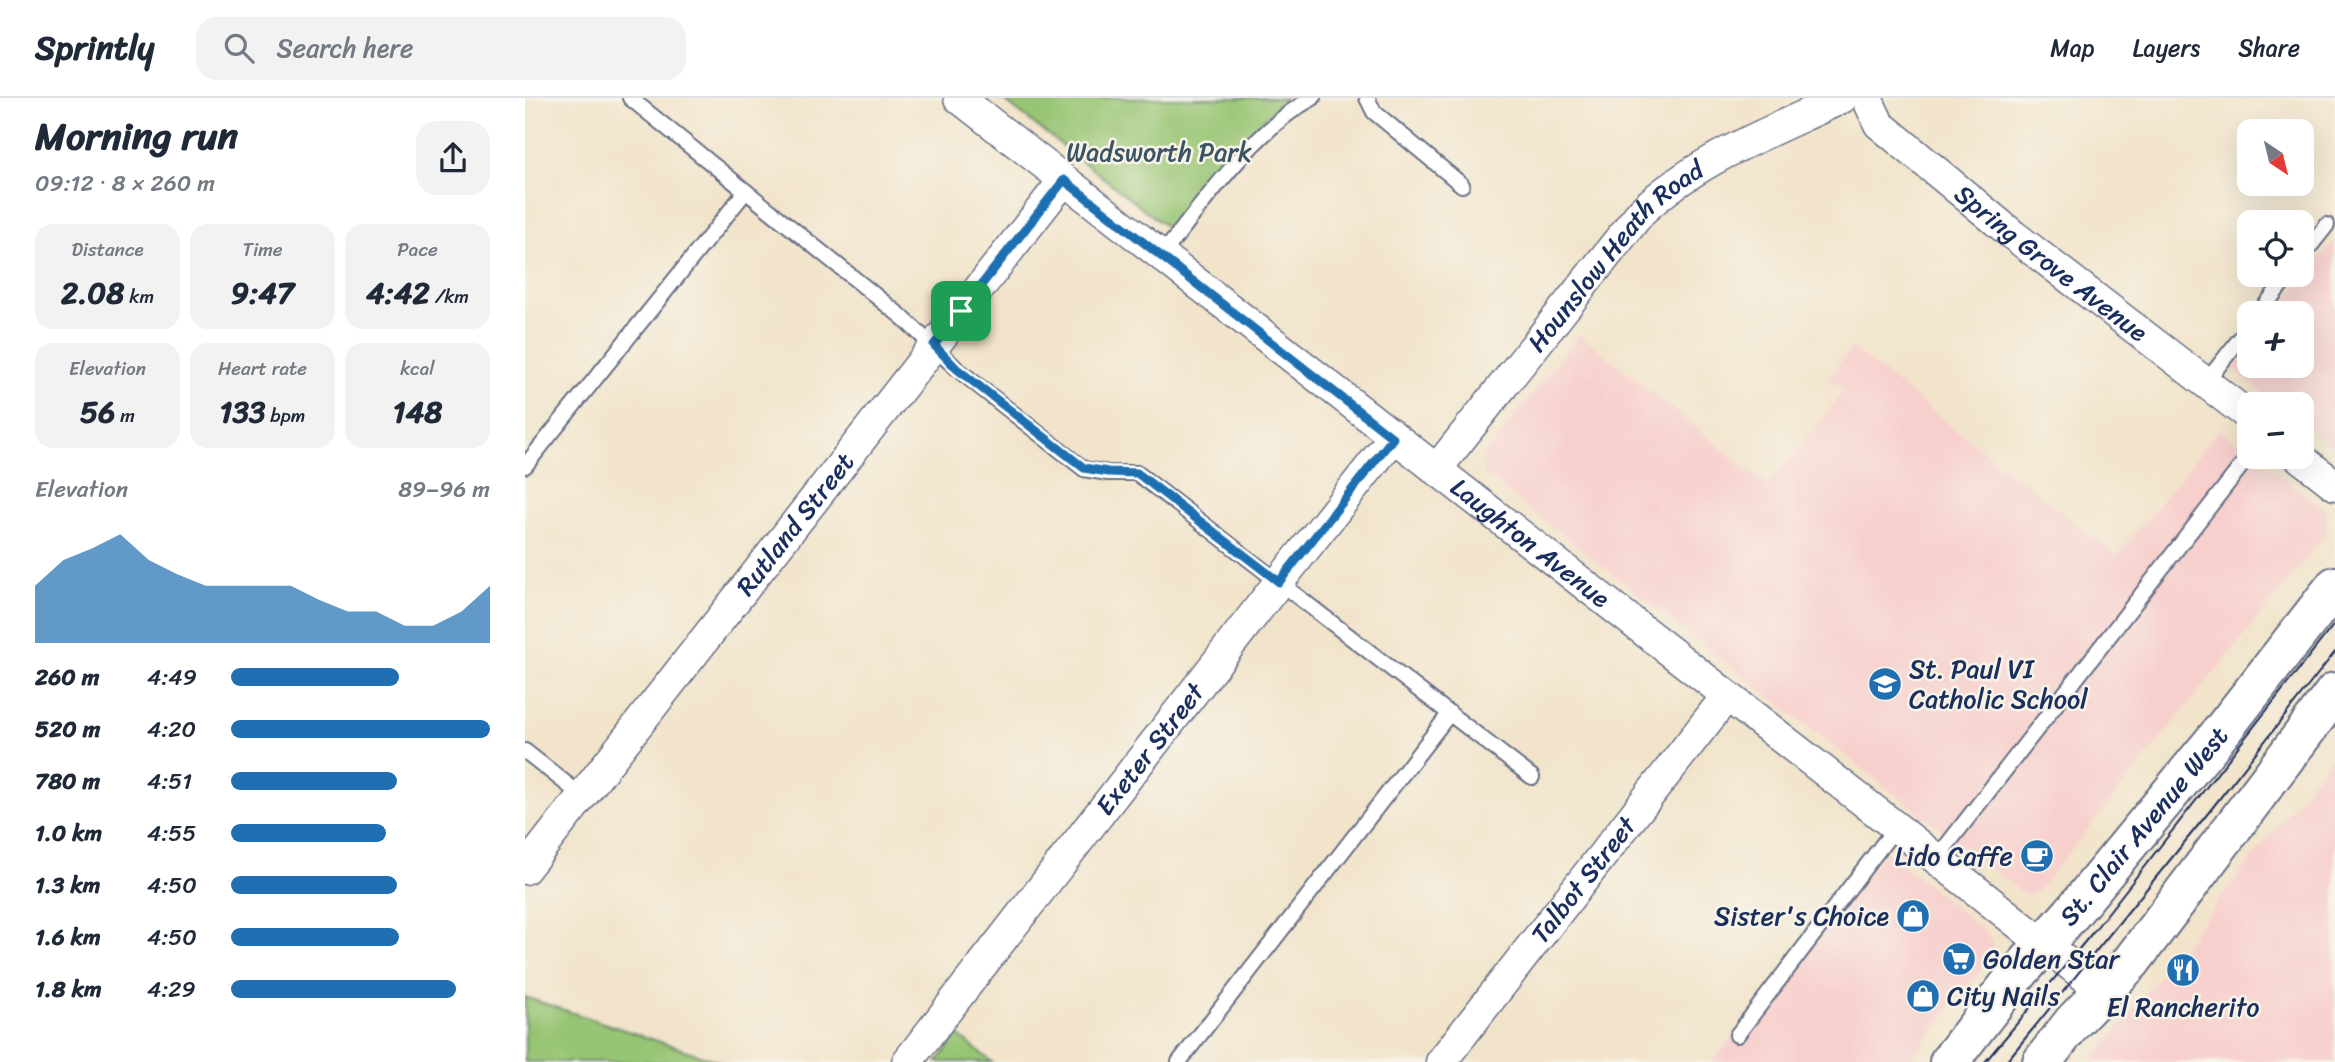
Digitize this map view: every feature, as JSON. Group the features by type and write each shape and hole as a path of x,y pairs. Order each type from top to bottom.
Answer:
{"main road":[{"name":"St. Clair Avenue West","path":"1949,1062 2015,976 2044,945 2221,732 2335,586"},
{"path":"2042,1062 2073,1022 2131,962 2335,692"}],"street":[{"name":"Laughton Avenue","path":"959,98 2103,991"},
{"name":"Hounslow Heath Road","path":"1436,470 1641,212 1661,192 1694,171 1842,98"},
{"name":"Spring Grove Avenue","path":"1867,98 1879,124 2013,235 2237,407"},
{"name":"Rutland Street","path":"525,869 1064,180"},
{"name":"Exeter Street","path":"907,1062 1393,438"},
{"path":"2314,469 2335,485"},
{"name":"Talbot Street","path":"1441,1062 1726,696"}],"lane":[{"path":"630,98 902,317 957,369 1084,468 1137,473 1532,777"},
{"path":"1161,256 1240,159 1293,108 1313,98"},
{"path":"1367,98 1374,112 1462,185"},
{"path":"525,466 746,191"},
{"path":"2314,242 2327,225"},
{"path":"2268,301 2280,287"},
{"path":"2206,382 2237,342"},
{"path":"1936,859 2239,469"},
{"path":"1179,1062 1450,713"},
{"path":"525,751 582,796"},
{"path":"1737,1035 1896,827"}],"shaded area":[{"path":"2335,240 2335,448 2314,433 2314,392 2262,392 2244,378 2314,378 2314,301 2287,301 2298,287 2314,287 2314,266"},
{"name":"St. Paul VI Catholic School","path":"1579,334 1768,486 1844,391 1828,378 1852,348 2117,556 2219,429 2237,443 2237,469 2271,469 2326,511 2327,533 2038,891 2025,895 1484,474 1484,456"},
{"path":"2335,753 2335,1062 2092,1062"},
{"path":"1886,851 1985,932 1992,942 1993,955 1908,1062 1712,1062"}],"green space":[{"name":"Wadsworth Park","path":"1001,98 1285,98 1213,171 1168,228"},
{"path":"525,997 721,1062 525,1062"},
{"path":"958,1035 992,1062 937,1062"}],"tram line":[{"path":"1985,1062 2093,932 2335,623"},
{"path":"2006,1062 2335,652"}],"place":[{"name":"St. Paul VI Catholic School","path":"1885,684"},
{"name":"Lido Caffe","path":"2037,856"},
{"name":"Sister's Choice","path":"1913,916"},
{"name":"Golden Star","path":"1959,959"},
{"name":"El Rancherito","path":"2183,970"},
{"name":"City Nails","path":"1923,996"}],"route":[{"path":"1064,180 1393,438 1279,582 1137,473 1084,468 957,369 934,345 961,311 1064,180"}]}
